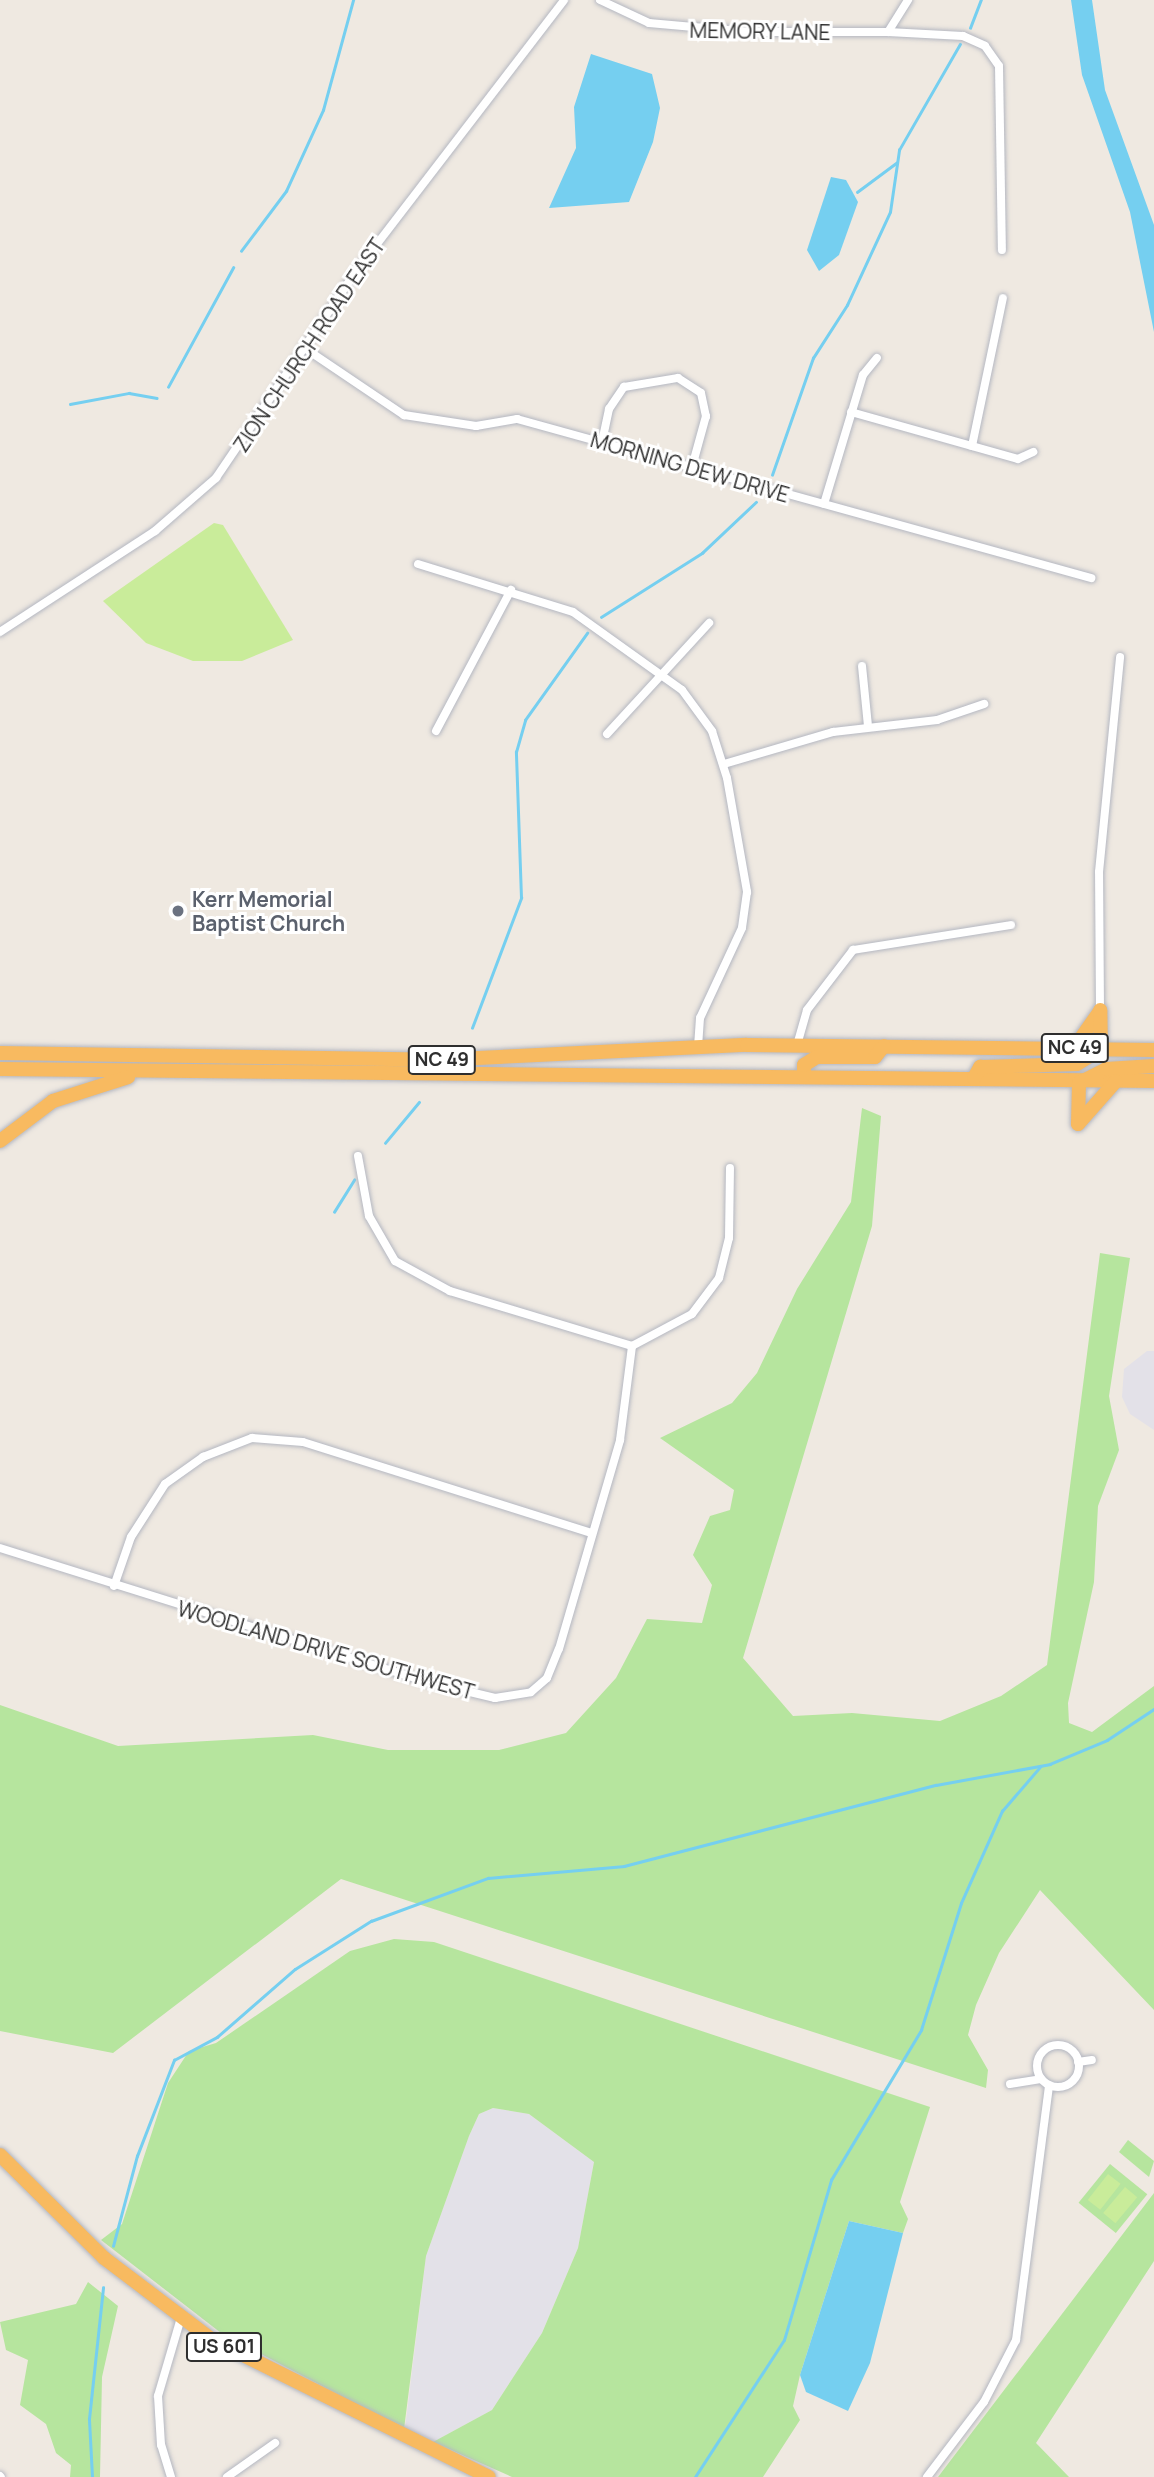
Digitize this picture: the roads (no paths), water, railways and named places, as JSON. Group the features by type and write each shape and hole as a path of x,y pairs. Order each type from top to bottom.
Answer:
{"highway":[{"path":"1074,1048 1101,1010"},
{"path":"974,1078 980,1067 1077,1064 1101,1049 1101,1010"},
{"name":"NC 49","path":"0,1053 438,1060 698,1046 1154,1050"},
{"path":"804,1075 804,1065 817,1057 875,1058 884,1046"},
{"path":"1116,1081 1078,1124 1079,1083 1106,1069 1154,1066"},
{"name":"NC 49","path":"0,1069 804,1075 1079,1083 1154,1081"},
{"path":"0,1141 53,1101 149,1072"},
{"name":"US 601","path":"0,2155 104,2258 181,2318 308,2393 489,2477"}],"street":[{"name":"ZION CHURCH ROAD EAST","path":"0,632 155,531 203,491 239,450 303,346 564,0"},
{"name":"MEMORY LANE","path":"600,0 649,23 684,30 888,32 963,36 985,46 999,66 1002,250"},
{"path":"888,32 908,0"},
{"path":"972,446 1003,298"},
{"name":"MORNING DEW DRIVE","path":"303,346 404,415 476,426 517,419 1091,579"},
{"path":"824,504 863,375 877,358"},
{"path":"601,442 609,410 624,387 678,378 701,393 706,416 692,467"},
{"path":"851,412 1018,459 1033,452"},
{"path":"418,564 511,590 573,612 662,674 696,706 724,764 746,909 703,1009 698,1046"},
{"path":"436,731 511,590"},
{"path":"607,734 709,623"},
{"path":"1101,1010 1100,859 1120,657"},
{"path":"862,666 869,726"},
{"path":"724,764 869,726 954,717 984,704"},
{"path":"797,1045 807,1010 853,950 1011,925"},
{"path":"358,1156 369,1216 395,1261 450,1291 632,1346 692,1314 719,1278 729,1238 730,1168"},
{"name":"WOODLAND DRIVE SOUTHWEST","path":"0,1548 114,1586 428,1682 508,1698 531,1692 551,1669 620,1440 632,1346"},
{"path":"114,1586 131,1537 164,1484 203,1457 253,1437 303,1442 591,1533"},
{"path":"1050,2047 1070,2049 1078,2062 1069,2084 1049,2085 1041,2079 1038,2061 1050,2047"},
{"path":"1078,2062 1093,2060"},
{"path":"1010,2084 1041,2079"},
{"path":"927,2477 985,2402 1016,2340 1049,2085"},
{"path":"171,2477 160,2445 158,2396 181,2318"},
{"path":"228,2477 275,2443"}],"water":[{"path":"1071,0 1092,0 1105,90 1154,225 1154,332 1130,212 1082,75"},
{"path":"591,54 652,74 660,108 653,142 629,202 549,208 576,148 574,107"},
{"path":"831,177 846,180 858,202 839,255 819,271 807,250"},
{"path":"849,2221 903,2233 870,2363 848,2411 806,2392 800,2375"}],"waterway":[{"path":"241,251 286,191 323,110 353,0"},
{"path":"970,28 981,0"},
{"path":"772,475 813,358 847,305 890,212 899,150 960,44"},
{"path":"857,192 896,163"},
{"path":"168,387 233,268"},
{"path":"70,404 129,393 157,398"},
{"path":"601,617 702,553 756,502"},
{"path":"472,1028 521,898 516,752 525,720 587,633"},
{"path":"385,1143 419,1102"},
{"path":"334,1212 354,1180"},
{"path":"113,2246 137,2156 174,2060 217,2037 295,1969 371,1921 488,1878 624,1866 936,1785 1050,1764 1107,1740 1154,1709"},
{"path":"695,2477 784,2340 831,2180 921,2030 961,1903 1002,1811 1040,1767"},
{"path":"92,2477 89,2419 103,2288"}],"place":[{"name":"Kerr Memorial Baptist Church","path":"178,911"}]}
